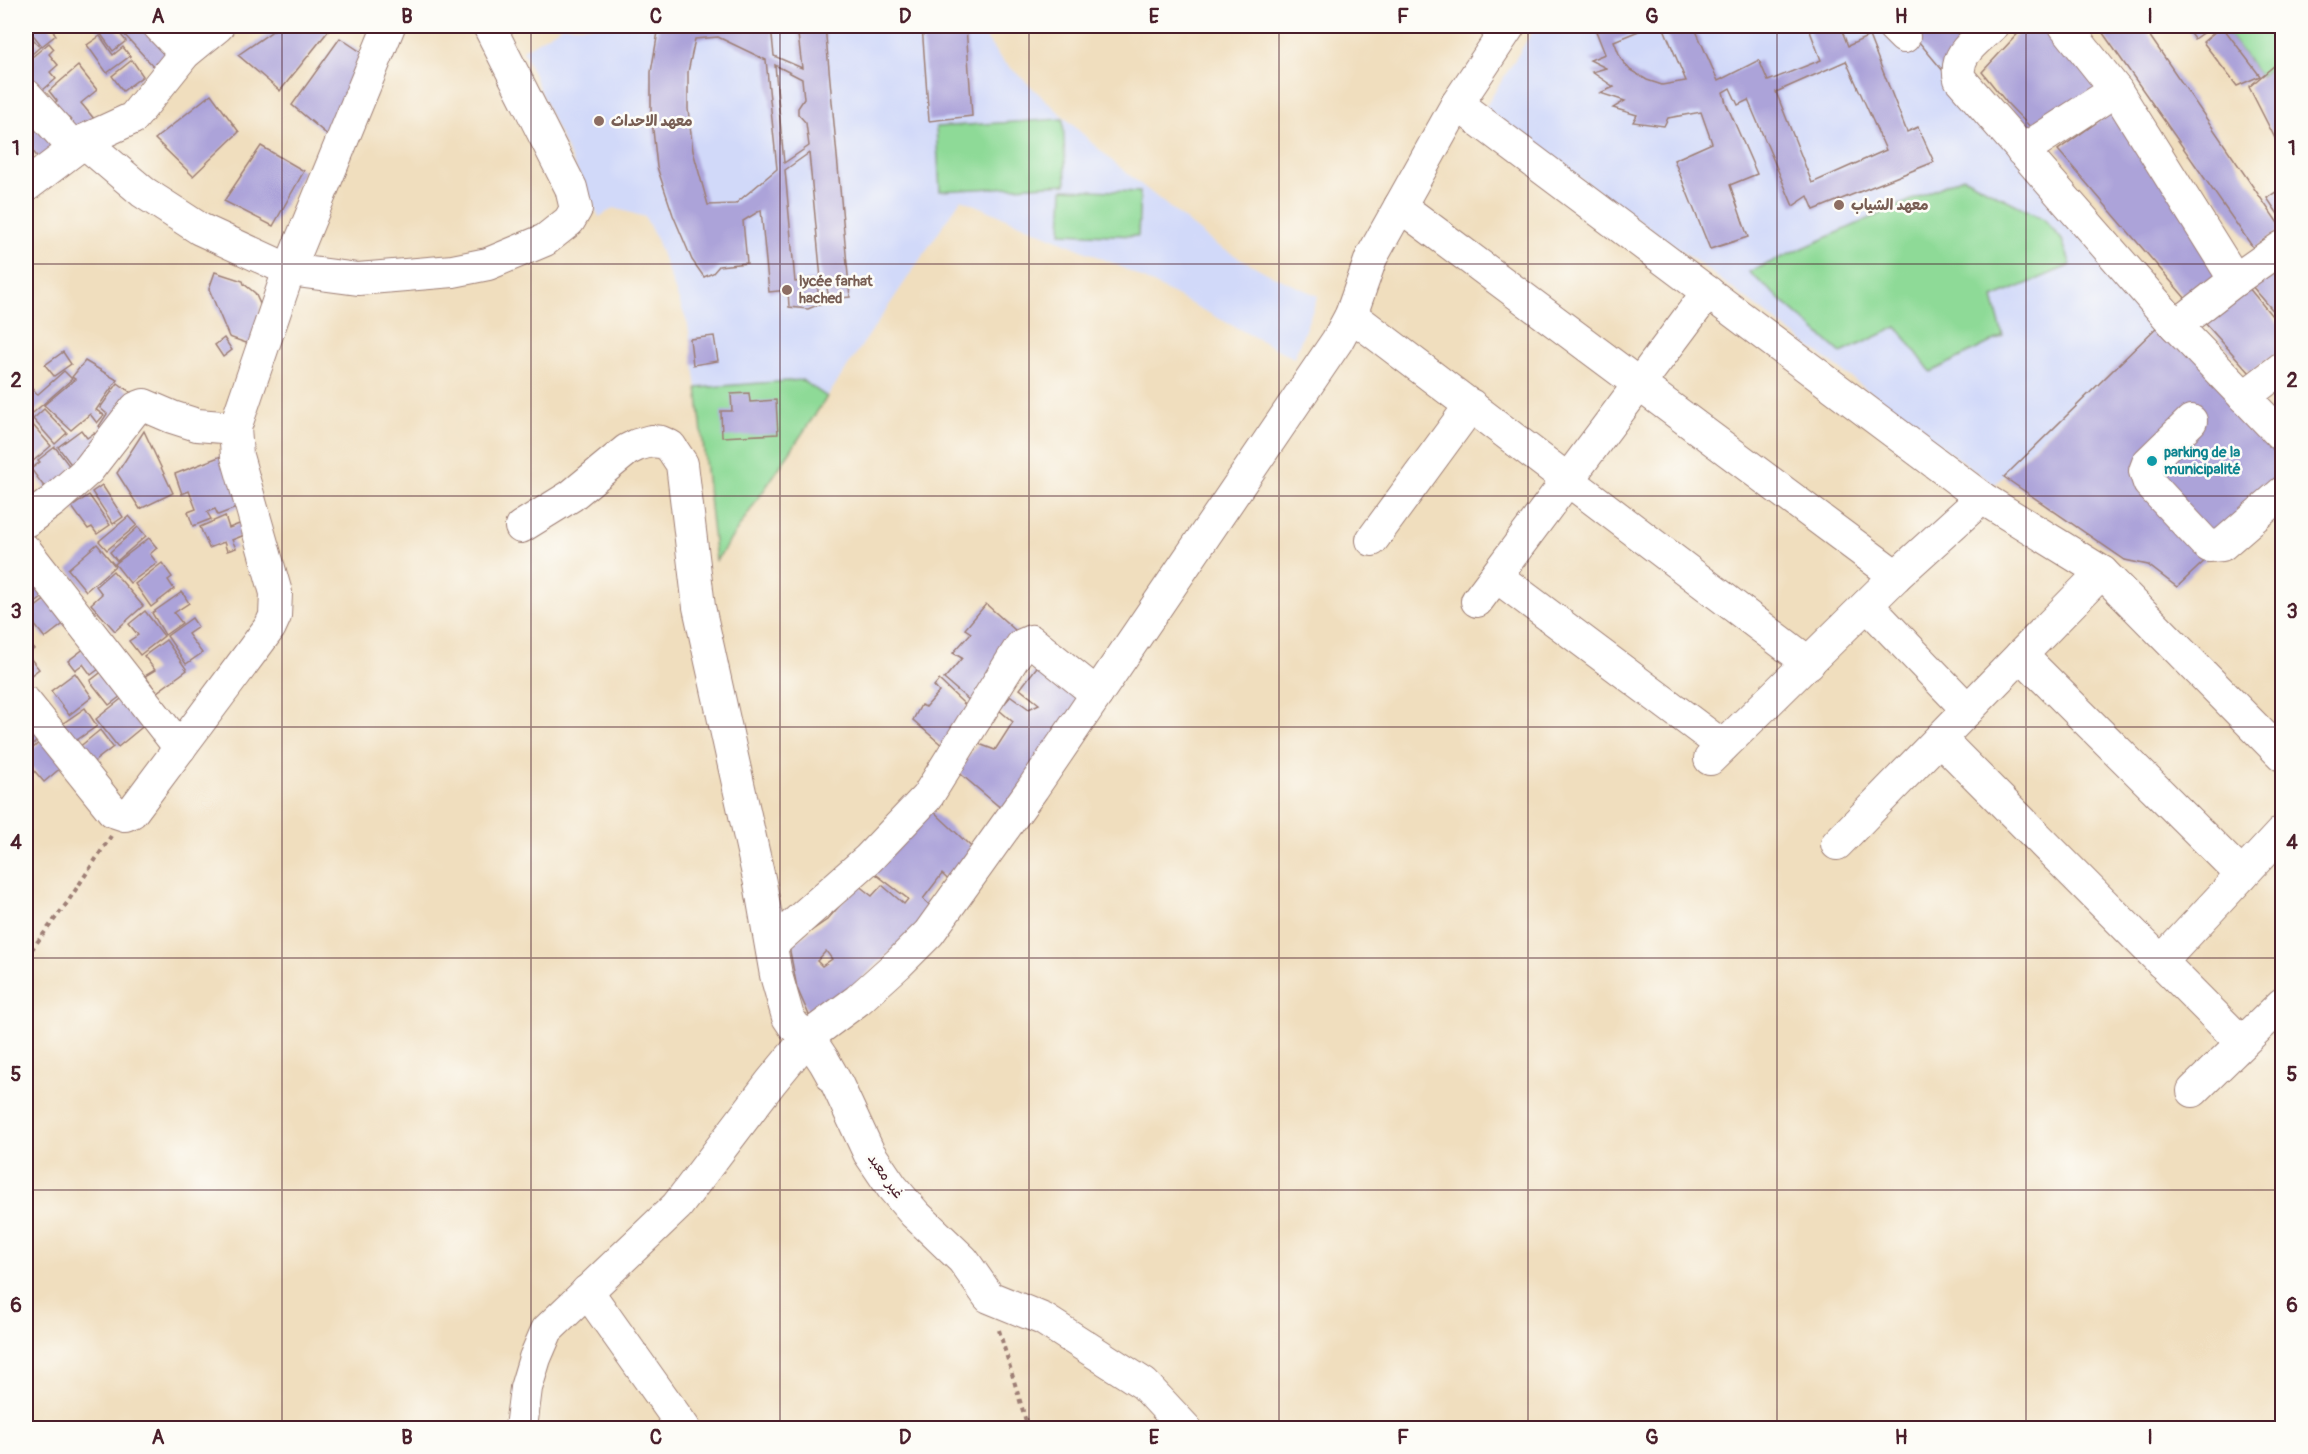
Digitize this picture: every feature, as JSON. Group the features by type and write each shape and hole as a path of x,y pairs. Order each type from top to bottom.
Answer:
{"street":[{"path":"159,26 185,53"},
{"path":"26,186 79,145 133,118 185,53 218,26"},
{"path":"26,703 113,811 125,815 132,812 270,627 275,616 276,593 237,456 235,428 289,270 388,26"},
{"path":"26,95 79,145 143,192 200,228 289,270 358,279 453,271 488,264 545,240 569,221 576,209 571,188 489,26"},
{"path":"521,1428 526,1388 547,1330 677,1206 808,1037 858,1000 900,963 928,933 1033,788 1337,341 1351,315 1371,258 1457,104 1509,26"},
{"path":"1992,26 1960,58 1957,70 1965,87 2176,326 2283,436"},
{"path":"2065,26 2116,90 2235,280"},
{"path":"2022,151 2116,90"},
{"path":"1457,104 1982,498 2102,572 2283,754"},
{"path":"1400,207 1896,576"},
{"path":"2176,326 2235,280 2283,247"},
{"path":"1477,602 1708,292"},
{"path":"1351,315 1809,663"},
{"path":"2244,397 2283,368"},
{"path":"26,521 88,470 136,408 140,406 144,405 197,425 235,428"},
{"path":"1372,540 1470,405"},
{"path":"2191,421 2148,463 2145,476 2204,542 2209,546 2223,545 2280,500"},
{"name":"غير معبد","path":"521,527 571,496 627,450 637,445 651,441 661,442 670,446 677,454 682,464 686,486 690,543 699,607 772,944 776,975 788,1017 794,1026 808,1037 837,1084 869,1153 892,1187 915,1214 963,1260 989,1297"},
{"path":"1496,576 1716,752 1896,576 1982,498"},
{"path":"26,551 180,748"},
{"path":"1837,844 2102,572"},
{"path":"1867,605 1968,710"},
{"path":"772,944 868,859 927,797 1016,654 1026,642 1031,641 1097,694"},
{"path":"2021,656 2242,875"},
{"path":"1940,739 2242,1043"},
{"path":"2161,962 2283,832"},
{"path":"2193,1090 2283,1004"},
{"path":"588,1291 684,1428"},
{"path":"989,1297 1043,1319 1144,1384 1185,1428"}],"path":[{"path":"26,957 67,903 125,815"},
{"path":"989,1297 1028,1428"}],"shaded area":[{"name":"lycée farhat hached","path":"563,26 977,26 1001,59 1112,161 1216,245 1267,273 1318,296 1294,358 1115,264 961,199 716,561 688,325 656,239 645,217 614,208 599,217 553,121 523,50"},
{"name":"معهد الشياب","path":"1536,26 1906,26 2163,321 1994,485 1693,259 1484,109"}],"green space":[{"path":"2222,26 2282,26 2282,59 2260,76"},
{"path":"1063,119 1066,184 940,191 936,127"},
{"path":"1963,177 2044,219 2062,240 2071,265 1993,298 2003,336 1931,372 1897,327 1841,353 1749,272"},
{"path":"1063,189 1140,192 1138,236 1061,233"},
{"path":"802,380 827,397 716,561 697,388"}],"building":[{"path":"26,26 49,26 56,35 42,46"},
{"path":"95,26 114,26 126,41 113,51"},
{"path":"129,26 151,26 174,50 155,68 122,32"},
{"path":"181,26 206,26 193,38"},
{"path":"280,26 324,26 329,30 280,91 238,55"},
{"name":"معهد الاحداث","path":"659,26 739,26 751,31 751,26 771,26 774,56 802,68 797,26 825,26 850,297 829,299 826,283 817,285 820,304 808,309 789,307 788,290 769,292 761,210 743,221 747,263 719,266 713,273 704,277 692,260 673,215 657,167 651,111 651,72","holes":["718,37 766,60 777,169 735,204 708,205 693,151 688,109 688,72 695,39","775,65 802,79 804,99 798,108 798,114 806,123 809,146 784,163","809,153 821,279 795,282 785,170"]},
{"path":"922,26 966,26 972,116 929,121"},
{"path":"1594,26 1651,26 1614,41 1621,59 1630,70 1647,80 1662,85 1686,81 1663,26 1694,26 1718,81 1759,60 1768,81 1821,60 1808,26 1840,26 1848,46 1869,36 1907,132 1918,127 1934,162 1814,210 1808,196 1793,206 1748,100 1738,105 1730,88 1723,92 1726,103 1757,174 1730,185 1748,237 1710,249 1674,160 1712,143 1701,112 1668,118 1664,126 1633,122 1637,115 1613,108 1625,101 1600,93 1614,87 1592,72 1606,68 1590,60 1605,54","holes":["1846,61 1886,150 1812,183 1776,92"]},
{"path":"1906,26 1970,26 1949,78 1914,36"},
{"path":"2025,26 2061,26 2109,92 2042,139 2007,103 1982,72"},
{"path":"2098,26 2143,26 2282,229 2254,249"},
{"path":"2184,26 2212,26 2194,39"},
{"path":"2222,26 2260,76 2237,86 2203,42"},
{"path":"26,31 40,47 26,59"},
{"path":"100,36 113,55 123,47 130,56 107,73 87,45"},
{"path":"340,38 364,54 330,137 292,105"},
{"path":"49,43 54,49 49,54 58,65 50,72 56,79 37,95 26,81 26,62"},
{"path":"2282,59 2282,152 2249,87"},
{"path":"132,60 143,76 123,91 112,76"},
{"path":"78,66 97,90 81,103 95,120 75,137 50,107 57,101 49,91"},
{"path":"211,94 239,132 193,176 155,139"},
{"path":"2121,105 2239,280 2198,313 2058,150"},
{"path":"33,112 60,143 40,160 26,143 26,118"},
{"path":"261,146 304,171 273,226 224,201"},
{"path":"2282,188 2282,220 2267,198"},
{"path":"2282,259 2282,321 2251,285"},
{"path":"215,272 243,281 255,293 260,304 260,318 252,345 229,337 209,289"},
{"path":"2248,287 2282,328 2282,349 2250,373 2205,323"},
{"name":"parking de la municipalité","path":"2163,321 2282,445 2282,488 2177,587 2148,565 2125,560 2004,477"},
{"path":"714,336 718,361 693,365 690,339"},
{"path":"224,338 232,350 223,357 215,345"},
{"path":"63,352 71,364 54,376 45,365"},
{"path":"85,361 117,380 96,410 104,415 97,423 90,414 71,430 44,405 75,379 72,377"},
{"path":"26,368 31,375 26,379"},
{"path":"64,371 72,379 33,413 26,404 26,381 37,395"},
{"path":"118,383 142,401 115,438 99,426 107,414 100,408"},
{"path":"749,393 750,402 776,400 778,434 722,437 721,411 732,411 731,394"},
{"path":"44,409 67,433 55,444 33,419"},
{"path":"32,424 51,446 26,467 26,429"},
{"path":"81,430 87,438 94,433 109,452 79,475 58,447"},
{"path":"144,431 173,493 140,509 117,473"},
{"path":"55,447 74,472 48,492 31,469 40,462 38,460"},
{"path":"224,455 244,505 218,515 215,509 207,512 211,519 193,526 188,512 196,509 189,491 182,494 175,474"},
{"path":"102,485 123,517 113,524 92,492"},
{"path":"89,495 110,525 97,534 92,527 88,529 72,507"},
{"path":"129,516 137,525 107,550 99,541"},
{"path":"225,516 229,528 242,523 247,534 232,540 236,548 227,551 224,542 209,548 200,527"},
{"path":"138,527 146,536 117,561 110,552"},
{"path":"149,538 157,548 150,554 157,563 130,583 115,564"},
{"path":"97,544 115,566 86,591 68,569"},
{"path":"162,563 172,577 168,580 174,589 151,607 135,584"},
{"path":"26,570 51,591 26,610"},
{"path":"113,571 143,606 115,631 91,604 102,594 96,586"},
{"path":"182,592 189,603 174,613 182,623 165,635 152,613"},
{"path":"50,596 79,612 45,638 26,614"},
{"path":"986,604 1035,648 983,712 944,679 962,658 953,653 971,633 965,629"},
{"path":"145,611 164,636 140,655 129,641 138,635 129,624"},
{"path":"192,618 198,627 188,634 202,653 186,664 167,636"},
{"path":"102,635 117,655 91,675 83,664 75,670 68,661"},
{"path":"26,639 34,649 26,656"},
{"path":"166,640 187,670 157,692 145,676 155,670 144,656"},
{"path":"1046,655 1087,688 1009,815 957,771 979,744 995,750 1013,722 999,710 1011,696 1029,709 1039,704 1020,689"},
{"path":"30,658 39,669 27,678 26,661"},
{"path":"108,667 137,684 109,705 90,681"},
{"path":"75,673 92,697 69,715 51,691"},
{"path":"939,680 979,718 952,754 913,720 921,705 926,707 939,692 934,686"},
{"path":"130,692 152,719 118,747 96,719"},
{"path":"85,708 97,726 74,742 62,724"},
{"path":"26,712 47,733 26,750"},
{"path":"100,730 113,747 91,764 78,748"},
{"path":"48,735 70,760 44,782 26,761 26,754"},
{"path":"931,809 982,857 957,888 942,874 923,899 935,910 813,1024 797,988 789,946 827,920 858,885 872,896 882,885 904,904 908,899 873,872","holes":["826,951 832,959 822,966 817,961"]}],"place":[{"name":"معهد الاحداث","path":"599,121"},
{"name":"معهد الشياب","path":"1839,205"},
{"name":"lycée farhat hached","path":"787,290"},
{"name":"parking de la municipalité","path":"2152,461"}]}
